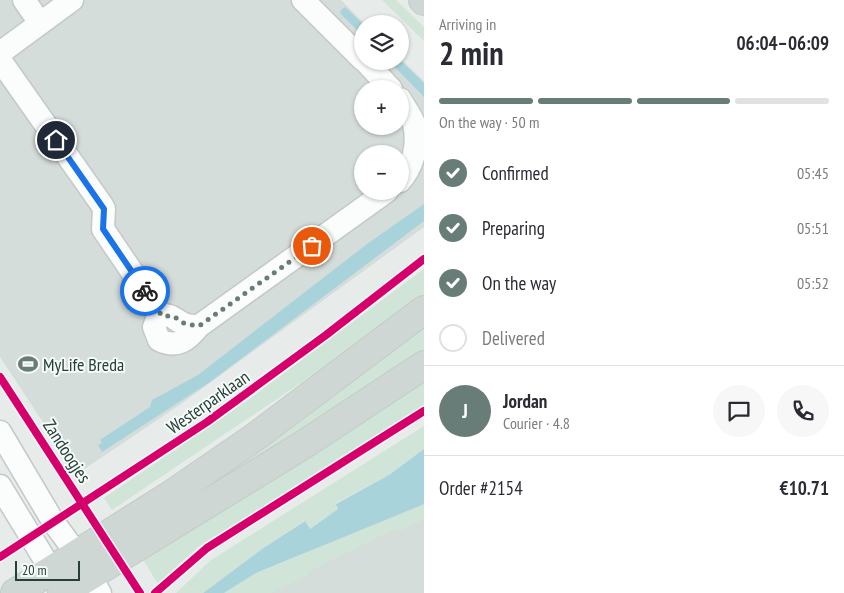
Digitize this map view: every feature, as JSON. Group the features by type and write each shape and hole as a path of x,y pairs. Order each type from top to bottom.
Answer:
{"main road":[{"path":"89,575 169,496 255,437 424,310"},
{"path":"15,593 60,587 89,575 302,445 424,365"}],"street":[{"path":"24,0 40,23"},
{"path":"0,53 72,0"},
{"path":"303,0 354,51"},
{"path":"0,60 102,205 104,209 103,229 162,316 157,319 154,327 159,340 164,343 178,344 199,326 374,200"},
{"path":"373,70 383,80"},
{"path":"409,115 414,124 414,153 409,170"},
{"path":"0,432 54,523 89,575"},
{"path":"0,486 60,587"}],"shaded area":[{"path":"0,0 341,0 356,15 354,15 354,70 409,70 409,67 424,81 424,227 181,404 77,474 0,357"},
{"path":"424,487 424,593 234,593"}],"green space":[{"path":"382,0 396,0 424,27 424,41 409,26 409,15 397,15"},
{"path":"424,269 424,300 112,510 104,498 244,403"},
{"path":"424,319 424,352 312,427 130,539 260,452 308,416"},
{"path":"424,379 424,405 198,547 158,584 142,558"},
{"path":"424,426 424,449 389,475 336,503 338,509 310,529 304,521 262,549 203,593 176,593 211,560"},
{"path":"424,505 424,519 397,532 395,529 307,572 308,575 271,593 224,593 256,573"}],"water":[{"path":"345,7 354,16 354,27 341,14 340,11"},
{"path":"409,69 424,83 424,97 409,80 398,70"},
{"path":"424,204 424,221 210,382 102,452 98,445 102,443 100,440 150,407 152,400 198,375 367,244"},
{"path":"424,449 424,504 256,573 224,593 203,593 262,549 305,521 310,529 338,509 336,504 389,475"}],"cycle path":[{"name":"Westerparklaan","path":"0,557 207,422 326,335 424,259"},
{"name":"Zandoogjes","path":"0,377 140,593"},
{"path":"155,593 207,548 424,411"}],"way so far":[{"path":"145,291 162,316 167,314 185,324 199,326 312,246"}],"place":[{"name":"MyLife Breda","path":"28,364"}],"route":[{"path":"56,140 104,209 103,229 145,291"}]}
